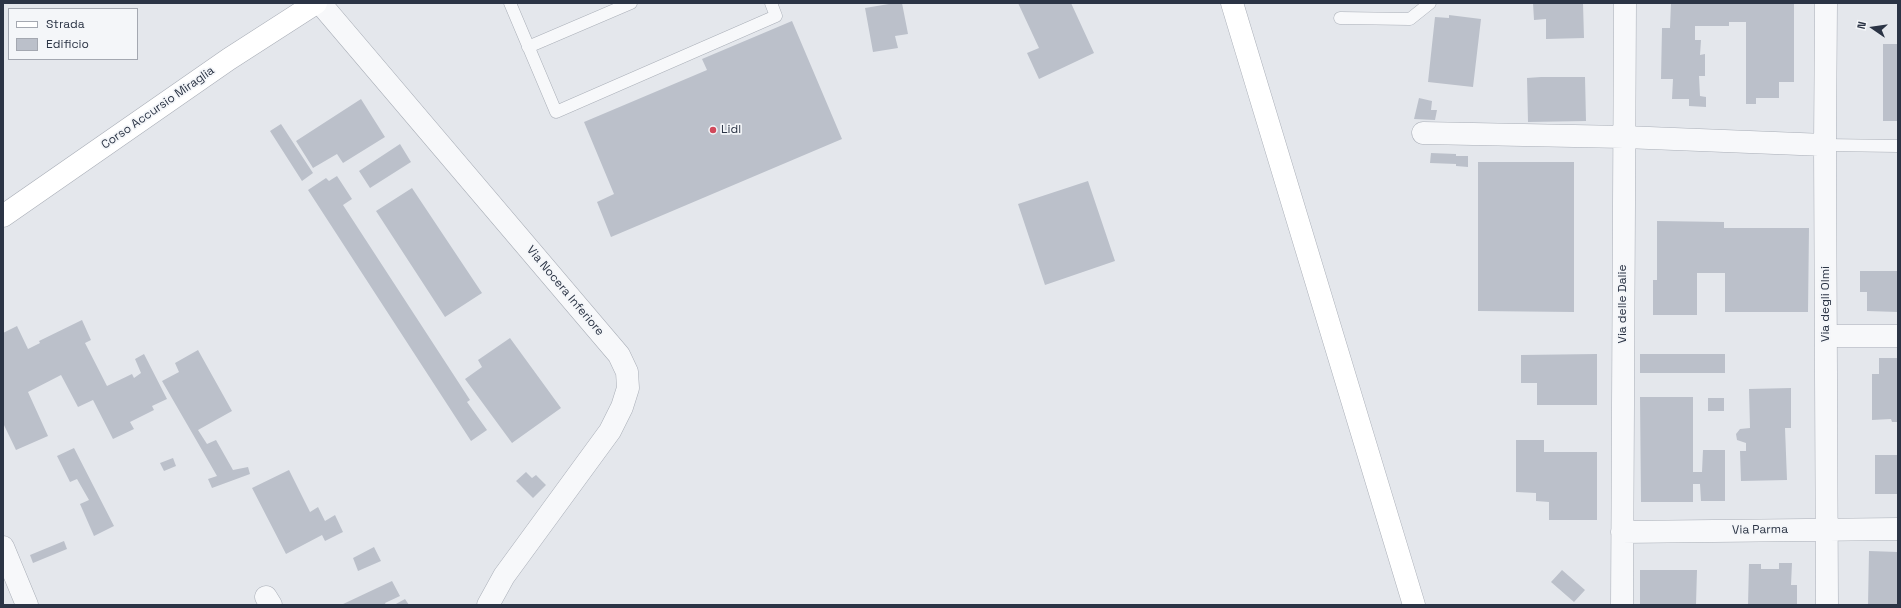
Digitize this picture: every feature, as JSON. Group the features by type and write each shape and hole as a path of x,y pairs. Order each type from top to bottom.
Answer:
{"main road":[{"name":"Corso Accursio Miraglia","path":"3,216 229,59 316,3"},
{"path":"1232,3 1414,605"}],"street":[{"name":"Via Nocera Inferiore","path":"320,3 619,355 627,372 628,388 622,407 610,431 504,576 488,605"},
{"name":"Via delle Dalie","path":"1622,605 1625,3"},
{"name":"Via degli Olmi","path":"1826,3 1825,144 1827,605"},
{"path":"1423,133 1624,137 1825,144"},
{"path":"1827,336 1898,336"},
{"name":"Via Parma","path":"1622,532 1898,529"},
{"path":"3,547 27,605"}],"lane":[{"path":"510,3 556,112 776,16 771,3"},
{"path":"528,46 631,3"},
{"path":"1340,18 1410,19 1429,6 1430,3"},
{"path":"1825,144 1898,146"}],"building":[{"path":"902,3 908,34 895,36 898,48 873,52 865,8"},
{"path":"1018,3 1071,3 1094,53 1039,79 1027,53 1039,48"},
{"path":"1533,3 1583,3 1584,38 1546,39 1546,19 1534,20"},
{"path":"1671,3 1794,3 1794,82 1779,82 1779,98 1756,98 1756,104 1746,104 1746,22 1729,22 1729,26 1695,26 1695,40 1701,40 1700,55 1705,54 1705,76 1699,76 1700,96 1706,97 1706,107 1689,106 1689,99 1672,99 1673,79 1661,79 1662,28 1670,28"},
{"path":"1449,15 1481,19 1473,87 1428,82 1435,17 1449,18"},
{"name":"Lidl","path":"792,21 842,139 611,237 597,202 614,194 584,122 707,70 702,59"},
{"path":"1883,44 1898,44 1898,121 1883,121"},
{"path":"1585,77 1586,121 1528,122 1527,78"},
{"path":"1419,98 1432,101 1431,110 1437,110 1435,120 1414,119"},
{"path":"361,99 385,137 343,163 337,154 313,168 296,141"},
{"path":"281,124 313,173 302,181 270,131"},
{"path":"400,144 411,162 370,188 359,171"},
{"path":"1431,153 1468,156 1468,167 1456,166 1456,164 1430,163"},
{"path":"1478,162 1574,162 1574,312 1478,311"},
{"path":"337,176 352,199 343,205 470,400 467,402 487,430 471,441 308,190 326,178 329,181"},
{"path":"1088,181 1115,261 1045,285 1018,204"},
{"path":"412,188 482,293 445,317 376,211"},
{"path":"1657,221 1724,222 1724,228 1809,228 1808,312 1725,312 1725,273 1697,273 1697,315 1653,315 1653,280 1657,280"},
{"path":"1860,271 1898,271 1898,312 1867,311 1867,292 1860,292"},
{"path":"82,320 91,340 85,343 107,386 132,374 134,378 141,373 135,359 144,354 167,399 152,406 154,410 130,422 134,429 113,439 93,400 78,407 61,375 28,392 48,436 16,450 3,423 3,333 17,326 28,349 40,343 39,341"},
{"path":"510,338 561,408 512,443 465,379 482,367 478,360"},
{"path":"198,350 232,411 198,430 207,444 216,440 233,470 248,467 250,474 212,488 208,479 217,476 162,381 179,372 175,363"},
{"path":"1597,354 1597,405 1537,405 1537,383 1521,383 1521,355"},
{"path":"1640,354 1725,354 1725,373 1640,373"},
{"path":"1879,358 1898,358 1898,422 1892,422 1891,419 1872,420 1872,374 1879,374"},
{"path":"1791,388 1791,428 1785,428 1787,480 1741,481 1740,451 1746,451 1746,443 1737,440 1736,434 1740,429 1750,428 1749,389"},
{"path":"1640,397 1693,397 1693,472 1702,472 1703,450 1725,450 1725,501 1701,501 1700,484 1693,484 1693,502 1641,502"},
{"path":"1708,398 1724,398 1724,411 1708,411"},
{"path":"1516,440 1544,440 1544,452 1597,452 1597,520 1549,520 1549,502 1536,501 1536,493 1516,492"},
{"path":"74,448 114,526 94,536 80,504 89,500 77,479 70,482 57,456"},
{"path":"1875,455 1898,455 1898,494 1875,494"},
{"path":"173,458 176,466 164,471 160,463"},
{"path":"289,470 310,512 318,507 325,521 335,515 343,532 325,541 322,535 286,554 252,488"},
{"path":"526,472 532,478 536,475 546,485 533,498 516,481"},
{"path":"64,541 67,549 33,563 30,555"},
{"path":"374,547 381,561 358,571 353,558"},
{"path":"1869,551 1898,552 1898,605 1868,605"},
{"path":"1779,563 1792,563 1791,585 1797,585 1797,605 1748,605 1749,564 1761,564 1761,569 1779,569"},
{"path":"1562,570 1585,590 1574,602 1551,582"},
{"path":"1640,570 1697,570 1696,605 1640,605"},
{"path":"392,581 400,596 385,603 386,605 341,605"},
{"path":"405,599 409,605 394,605"}],"place":[{"name":"Lidl","path":"713,130"}]}
